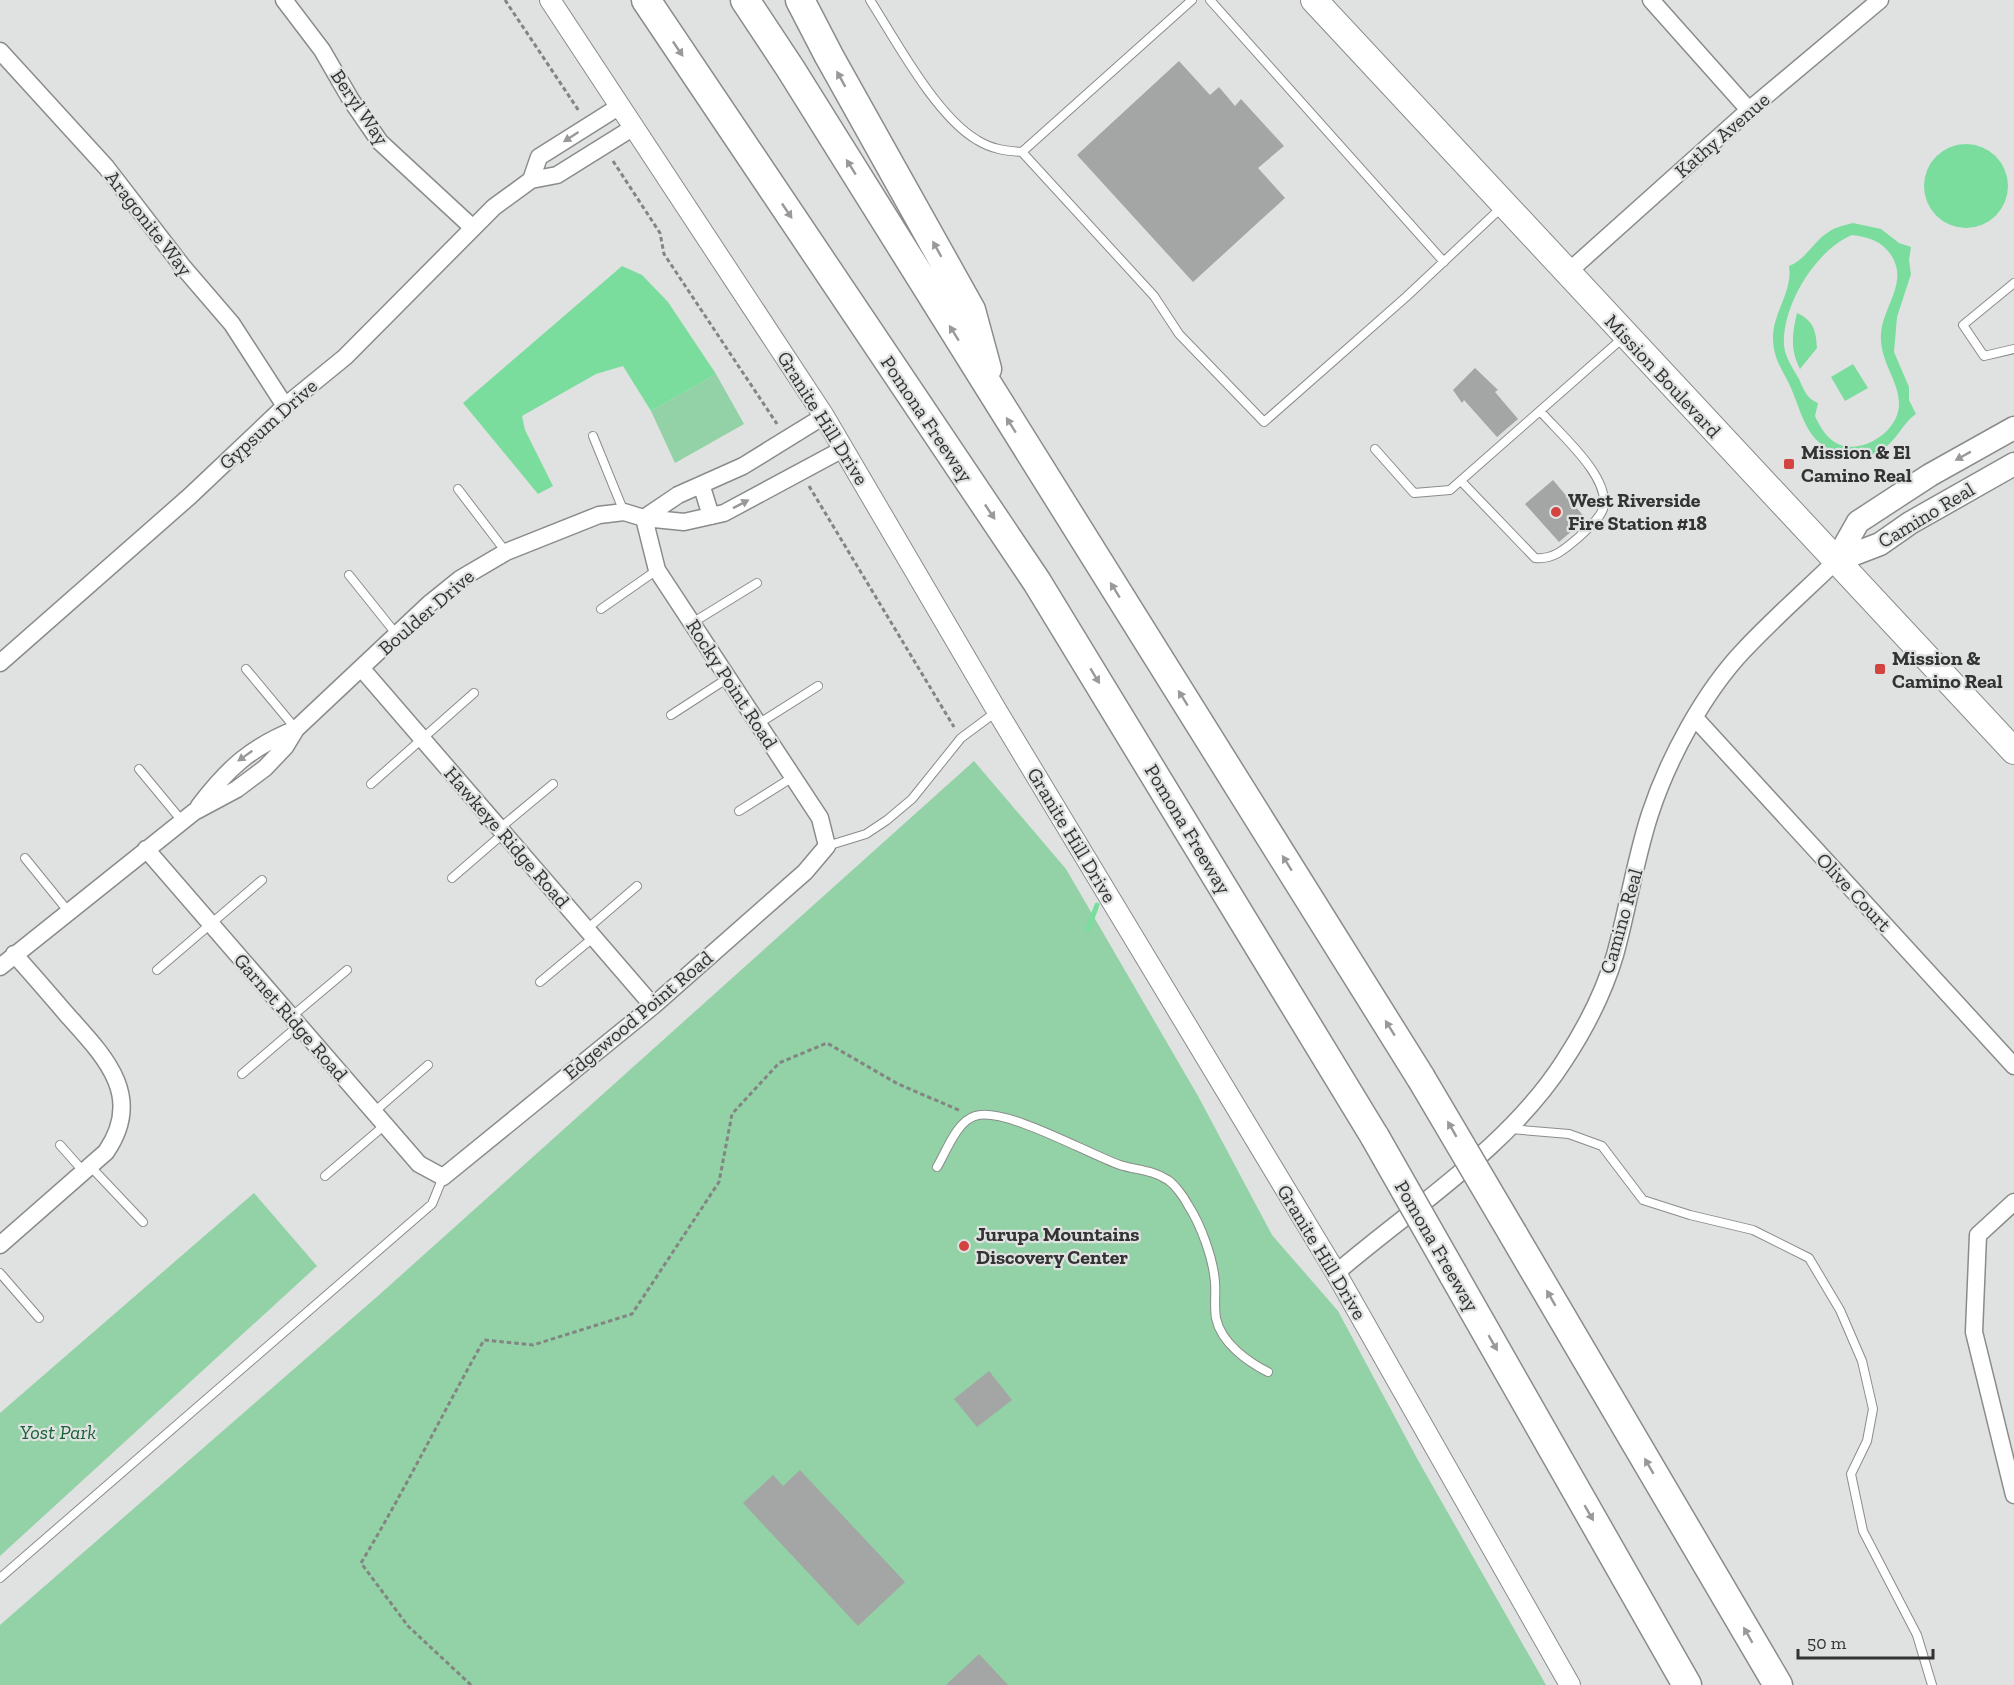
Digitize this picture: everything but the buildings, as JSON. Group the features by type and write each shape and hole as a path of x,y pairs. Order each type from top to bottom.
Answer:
{"highway":[{"name":"Pomona Freeway","path":"646,0 1037,582 1375,1137 1688,1685"},
{"path":"745,0 790,68 995,400 1421,1078 1778,1685"},
{"path":"800,0 829,57 971,310 995,400"}],"main road":[{"name":"Mission Boulevard","path":"1314,0 2014,752"},
{"name":"Camino Real","path":"1836,561 1858,522 1930,475 2014,428"},
{"name":"Camino Real","path":"1836,561 1880,544 1910,523 2014,464"}],"street":[{"name":"Beryl Way","path":"284,0 322,50 351,100 380,142 473,228"},
{"name":"Granite Hill Drive","path":"550,0 824,416 997,711 1336,1273 1570,1685"},
{"path":"1651,0 1749,110"},
{"name":"Kathy Avenue","path":"1567,273 1749,110 1880,0"},
{"name":"Aragonite Way","path":"0,51 106,167 183,267 232,324 285,406"},
{"name":"Gypsum Drive","path":"531,180 539,158 620,106"},
{"name":"Gypsum Drive","path":"0,663 190,495 285,406 345,357 494,207 531,180 557,175 634,127"},
{"path":"644,518 678,495 702,487 743,466 824,416"},
{"name":"Boulder Drive","path":"0,967 188,816 238,760 268,740 296,729 460,579 506,552 599,515 624,512 644,518 684,522 724,513 843,449"},
{"path":"702,487 711,516"},
{"name":"Rocky Point Road","path":"644,518 657,570 820,818 827,846"},
{"name":"Camino Real","path":"1336,1273 1509,1129 1544,1089 1589,1018 1614,956 1650,814 1668,769 1695,718 1743,651 1836,561"},
{"name":"Hawkeye Ridge Road","path":"362,669 653,1006"},
{"name":"Olive Court","path":"1695,718 2014,1066"},
{"name":"Edgewood Point Road","path":"443,1177 653,1006 805,872 827,846"},
{"name":"Garnet Ridge Road","path":"146,849 419,1164 443,1177"},
{"path":"0,1245 106,1152 115,1139 122,1119 121,1092 115,1073 98,1049 14,954"},
{"path":"2014,1202 1978,1235 1974,1332 2014,1496"}],"lane":[{"path":"870,0 923,81 966,132 988,146 1022,152 1154,296 1179,334 1264,422 1444,262 1504,205"},
{"path":"1022,152 1192,0"},
{"path":"1210,0 1444,262"},
{"path":"2014,283 1963,325 1984,356 2014,349"},
{"path":"1376,449 1414,493 1450,490 1626,336"},
{"path":"1461,481 1535,558 1554,556 1568,547 1602,511 1604,497 1596,474 1541,412"},
{"path":"593,436 624,512"},
{"path":"458,489 506,552"},
{"path":"601,609 657,570"},
{"path":"349,575 397,635"},
{"path":"692,623 757,584"},
{"path":"246,669 296,729"},
{"path":"671,715 728,678"},
{"path":"758,724 818,686"},
{"path":"371,784 474,693"},
{"path":"827,846 866,834 887,820 912,799 940,760 961,738 997,711"},
{"path":"139,769 188,816"},
{"path":"739,811 793,777"},
{"path":"452,878 552,784"},
{"path":"25,858 68,911"},
{"path":"157,970 262,880"},
{"path":"540,982 637,886"},
{"path":"242,1074 347,970"},
{"path":"374,1112 428,1065"},
{"path":"937,1167 963,1124 974,1116 1010,1119 1122,1166 1146,1170 1168,1181 1188,1205 1207,1250 1215,1282 1216,1321 1223,1334 1249,1363 1268,1372"},
{"path":"325,1176 385,1125"},
{"path":"1509,1129 1569,1134 1602,1146 1643,1200 1690,1215 1753,1230 1809,1258 1840,1310 1862,1361 1873,1409 1868,1441 1851,1474 1863,1531 1917,1635 1932,1685"},
{"path":"60,1145 143,1222"},
{"path":"0,1578 432,1204 443,1177"},
{"path":"0,1272 39,1318"}],"path":[{"path":"505,0 574,103"},
{"path":"621,173 660,233 664,254 769,410"},
{"path":"816,498 961,738"},
{"path":"471,1685 408,1626 361,1563 399,1500 428,1440 484,1340 533,1345 632,1314 719,1182 732,1114 778,1063 827,1043 898,1084 974,1116"}],"green space":[{"path":"716,374 744,424 675,463 651,411"},
{"name":"Jurupa Mountains Discovery Center","path":"974,761 1066,869 1198,1096 1272,1235 1338,1311 1419,1462 1546,1685 0,1685 0,1625 379,1295"},
{"name":"Yost Park","path":"254,1193 317,1266 0,1556 0,1413"}],"shaded area":[{"path":"1966,144 1982,147 2001,163 2008,186 2005,202 1989,221 1966,228 1950,225 1931,209 1924,186 1927,170 1943,151"},
{"path":"1853,223 1881,229 1899,243 1911,247 1909,260 1911,274 1897,317 1894,352 1909,387 1909,400 1916,414 1887,446 1873,454 1863,456 1833,451 1815,439 1804,421 1773,345 1776,319 1788,284 1789,266 1801,259 1830,231","holes":["1852,235 1874,240 1883,246 1896,265 1896,284 1883,324 1881,344 1896,387 1899,404 1893,423 1878,438 1868,443 1848,447 1834,442 1827,436 1815,416 1818,403 1806,393 1788,359 1784,345 1789,313 1804,281 1826,253"]},
{"path":"622,266 642,275 668,302 716,374 651,411 623,366 596,374 522,416 525,430 553,486 538,494 463,403"},
{"path":"1797,313 1811,323 1816,336 1817,348 1800,369 1793,341"},
{"path":"1853,364 1868,388 1845,401 1831,377"}],"waterway":[{"path":"1088,929 1097,905"}],"place":[{"name":"Mission & El Camino Real","path":"1789,464"},
{"name":"West Riverside Fire Station #18","path":"1556,512"},
{"name":"Mission & Camino Real","path":"1880,669"},
{"name":"Jurupa Mountains Discovery Center","path":"964,1246"}]}
